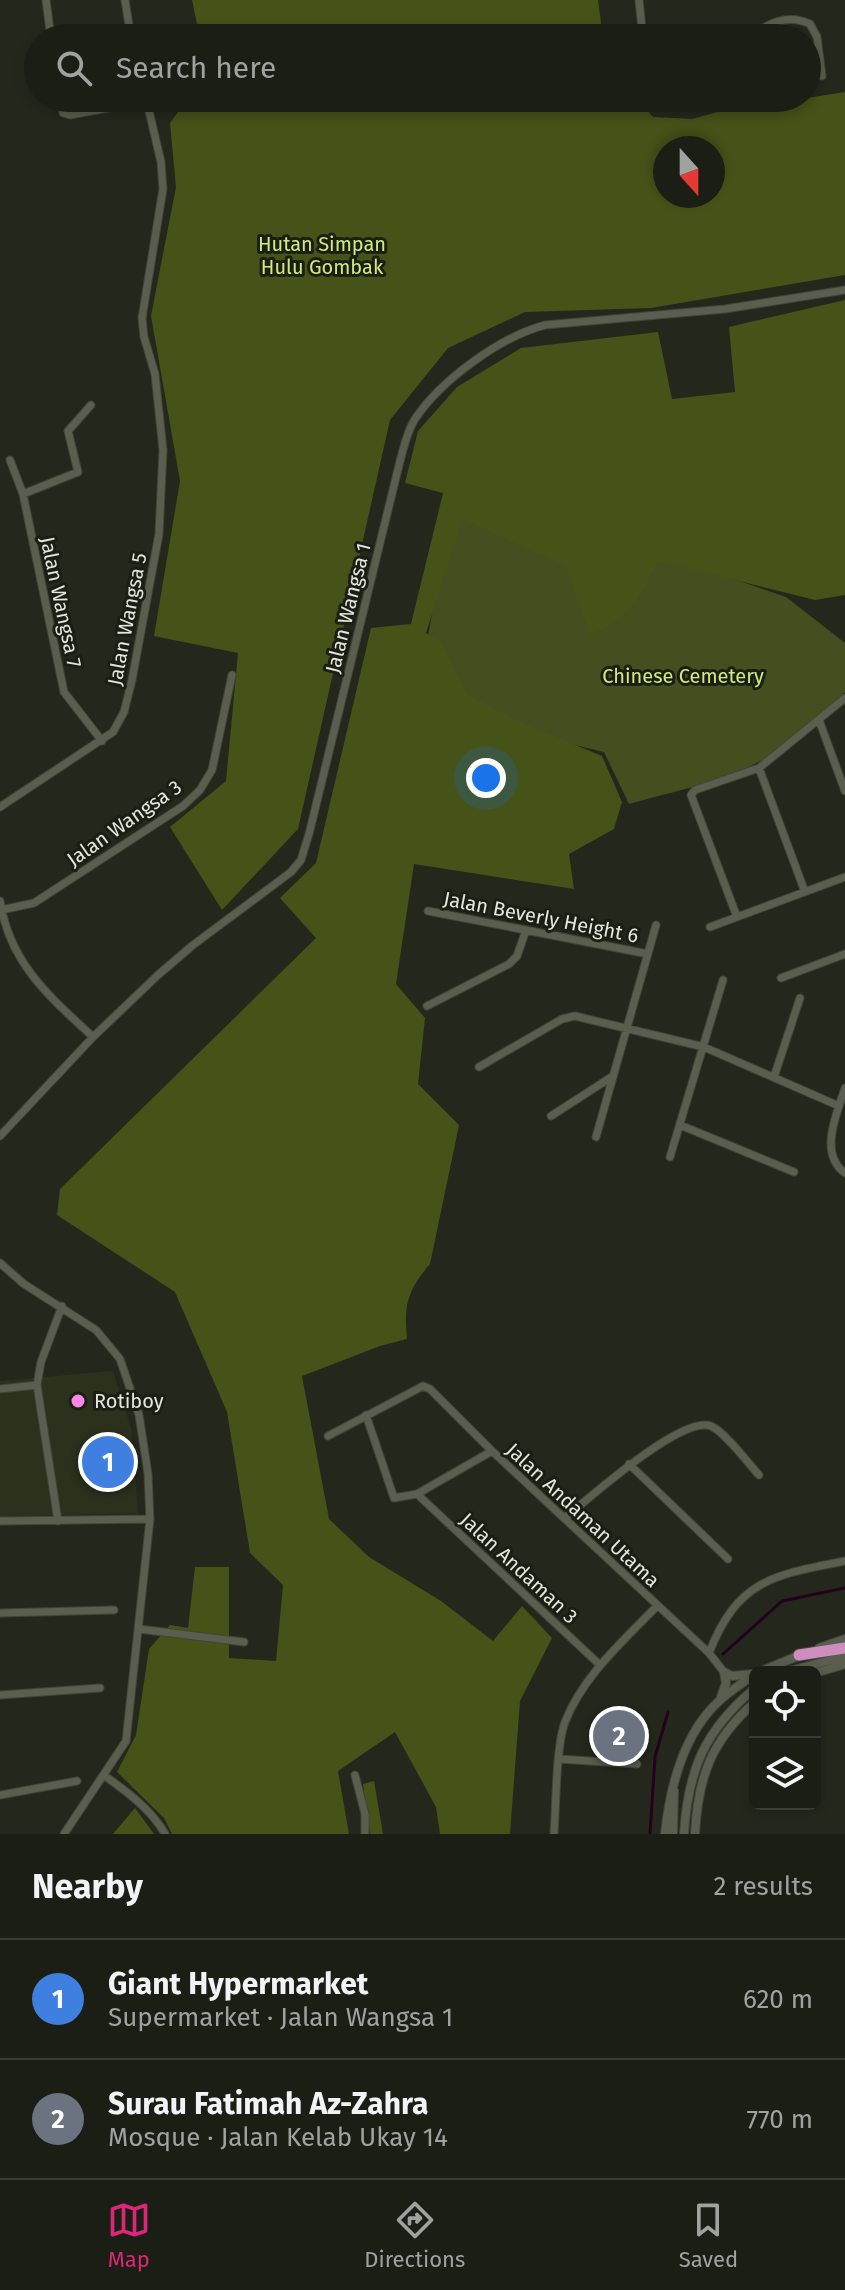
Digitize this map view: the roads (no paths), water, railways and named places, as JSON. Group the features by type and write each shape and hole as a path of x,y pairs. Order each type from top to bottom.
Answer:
{"highway":[{"path":"799,1655 845,1648"}],"street":[{"path":"46,0 49,24"},
{"path":"125,0 129,24"},
{"path":"639,0 642,24"},
{"path":"769,24 782,19 798,19 810,24"},
{"path":"821,68 822,76"},
{"path":"63,112 70,115 84,112"},
{"name":"Jalan Wangsa 5","path":"0,807 113,732 124,712 147,608 159,534 163,450 155,374 142,318 163,189 161,162 149,112"},
{"name":"Jalan Wangsa 1","path":"0,1136 93,1037 193,945 266,892 301,860 400,461 413,422 443,388 501,343 524,330 545,325 725,309 845,290"},
{"path":"23,494 78,472 68,431 91,405"},
{"name":"Jalan Wangsa 7","path":"10,460 23,494 64,692 102,741"},
{"name":"Jalan Wangsa 3","path":"1,910 34,903 191,798 212,770 232,675"},
{"path":"737,917 691,795 695,790 759,768 845,698"},
{"path":"819,720 845,791"},
{"path":"759,768 805,892"},
{"path":"710,927 845,877"},
{"path":"0,901 18,956 43,991 93,1037"},
{"name":"Jalan Beverly Height 6","path":"428,911 648,954"},
{"path":"596,1137 656,925"},
{"path":"427,1006 509,964 517,956 526,930"},
{"path":"781,978 845,954"},
{"path":"670,1157 723,980"},
{"path":"774,1077 800,998"},
{"path":"479,1067 562,1019 575,1016 704,1047 839,1106"},
{"path":"551,1116 613,1076"},
{"path":"845,1088 830,1144 832,1158 845,1173"},
{"path":"680,1125 794,1172"},
{"path":"0,1263 24,1284 62,1306 102,1337 120,1359 139,1415 148,1474 150,1519 126,1741 64,1834"},
{"path":"58,1521 37,1385 41,1362 62,1306"},
{"path":"0,1389 37,1385"},
{"path":"328,1436 423,1386 430,1389 492,1451"},
{"path":"366,1415 391,1495 398,1498 417,1494"},
{"path":"565,1518 629,1464 696,1425 710,1426 759,1475"},
{"name":"Jalan Andaman Utama","path":"417,1494 492,1451 709,1653 724,1672"},
{"path":"629,1464 728,1559"},
{"name":"Jalan Andaman 3","path":"417,1494 600,1665"},
{"path":"0,1521 150,1519"},
{"path":"709,1653 718,1630 734,1606 765,1581 780,1574 845,1561"},
{"path":"554,1834 564,1724 600,1665 657,1606"},
{"path":"0,1613 114,1610"},
{"path":"139,1629 244,1642"},
{"path":"773,1666 845,1639"},
{"path":"808,1666 845,1656"},
{"path":"821,1671 845,1664"},
{"path":"724,1672 732,1676 749,1674"},
{"path":"665,1834 668,1807 686,1747 726,1688 724,1672"},
{"path":"719,1701 749,1678"},
{"path":"0,1695 100,1688"},
{"path":"684,1834 691,1778 700,1753 732,1707 749,1693"},
{"path":"695,1834 702,1777 712,1753 723,1735 749,1708"},
{"path":"559,1759 637,1764"},
{"path":"355,1775 365,1814 365,1834"},
{"path":"105,1776 128,1792 165,1834"},
{"path":"0,1795 77,1781"},
{"path":"673,1834 674,1787"}],"waterway":[{"path":"723,1654 782,1601 845,1588"},
{"path":"650,1834 655,1757 668,1712"}],"place":[{"name":"Rotiboy","path":"78,1401"},
{"name":"Giant Hypermarket","path":"108,1462"},
{"name":"Surau Fatimah Az-Zahra","path":"619,1736"}],"park label":[{"name":"Hutan Simpan Hulu Gombak","path":"322,256"},
{"name":"Chinese Cemetery","path":"683,676"}]}
